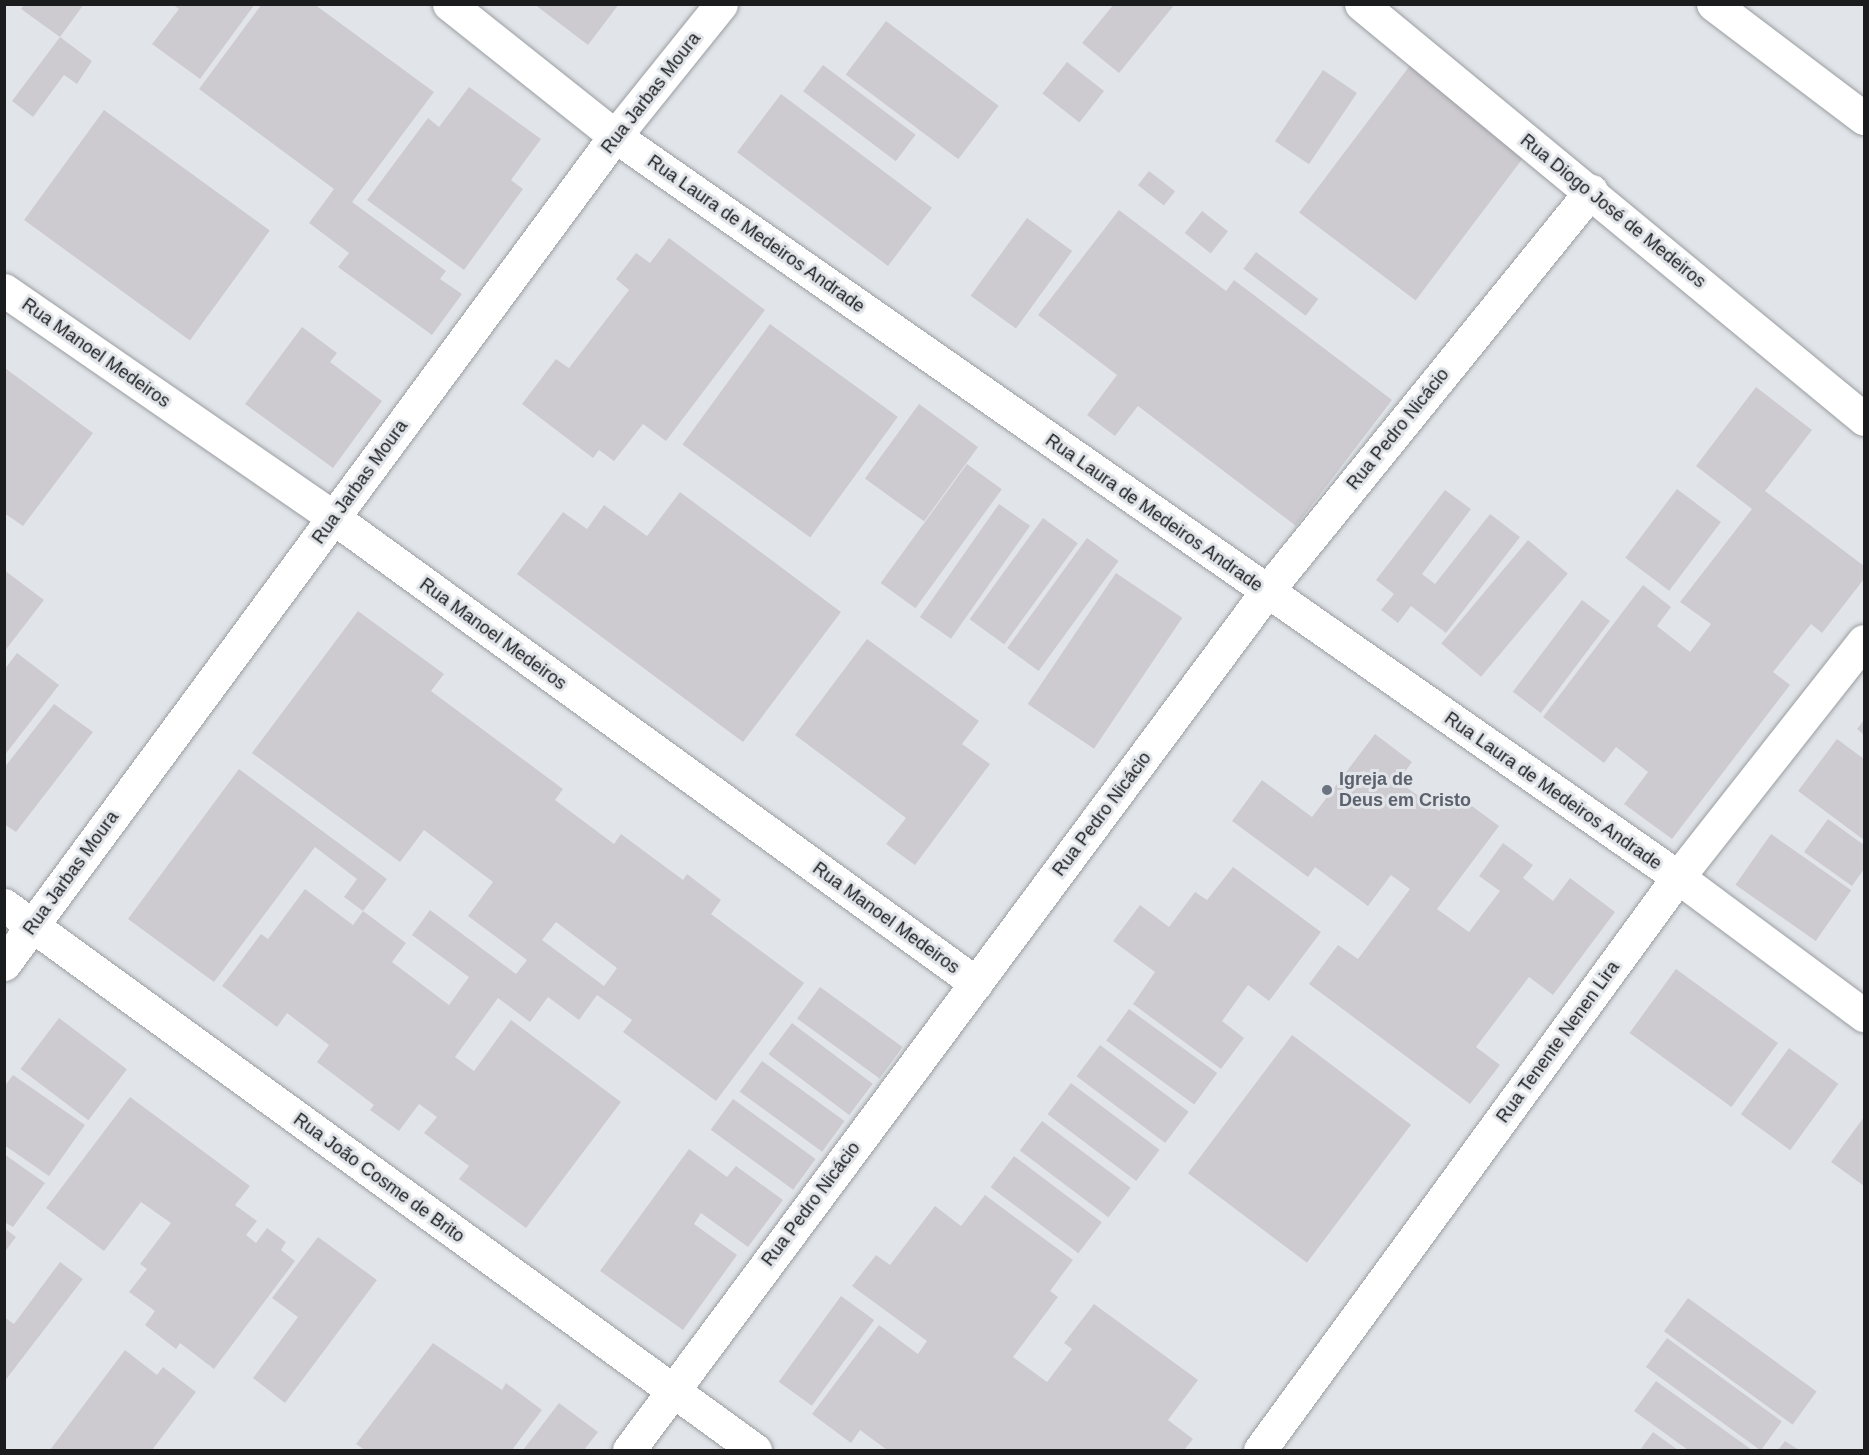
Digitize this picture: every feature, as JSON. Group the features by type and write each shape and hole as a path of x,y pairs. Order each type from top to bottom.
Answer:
{"street":[{"name":"Rua Laura de Medeiros Andrade","path":"449,4 615,136 1678,877 1864,1015"},
{"name":"Rua Jarbas Moura","path":"4,964 615,136 721,4"},
{"name":"Rua Diogo José de Medeiros","path":"1361,4 1591,191 1864,419"},
{"path":"1713,4 1864,118"},
{"name":"Rua Pedro Nicácio","path":"629,1450 1267,591 1591,191"},
{"name":"Rua Manoel Medeiros","path":"4,290 333,518 976,983"},
{"name":"Rua Tenente Nenen Lira","path":"1260,1450 1678,877 1864,641"},
{"name":"Rua João Cosme de Brito","path":"4,905 755,1450"}],"building":[{"path":"25,4 84,4 60,37 21,9"},
{"path":"172,4 255,4 200,79 152,44 179,9"},
{"path":"262,4 314,4 434,92 352,202 446,271 440,279 462,294 432,335 338,267 349,253 309,223 334,189 199,89"},
{"path":"534,4 619,4 588,45"},
{"path":"1114,4 1175,4 1119,73 1082,43"},
{"path":"886,21 999,106 958,159 846,75"},
{"path":"60,37 92,61 77,84 64,75 33,117 12,101"},
{"path":"1067,62 1104,91 1079,122 1042,94"},
{"path":"1411,64 1528,152 1416,300 1299,213"},
{"path":"823,65 916,135 896,161 803,91"},
{"path":"1323,70 1357,93 1309,164 1275,141"},
{"path":"469,87 541,139 511,180 523,189 464,270 367,200 428,118 439,127"},
{"path":"781,94 932,208 888,266 737,152"},
{"path":"104,110 270,230 190,341 24,220"},
{"path":"1149,171 1175,191 1164,206 1138,185"},
{"path":"1119,210 1226,291 1234,280 1392,400 1296,526 1138,406 1115,436 1087,415 1117,375 1038,315"},
{"path":"1202,211 1228,231 1211,253 1185,233"},
{"path":"1027,218 1072,251 1016,329 971,296"},
{"path":"669,238 765,310 666,441 643,424 614,461 599,450 593,458 522,404 556,359 569,368 629,290 616,279 636,253 650,263"},
{"path":"1256,252 1318,299 1306,316 1243,269"},
{"path":"770,324 898,417 810,537 682,445"},
{"path":"302,327 337,353 330,362 382,401 333,468 245,404"},
{"path":"5,368 93,433 23,526 4,513"},
{"path":"1756,387 1812,430 1765,491 1864,566 1864,579 1822,633 1811,624 1773,672 1790,685 1672,839 1624,804 1648,772 1616,747 1604,763 1543,717 1643,585 1671,607 1657,626 1690,652 1711,624 1680,602 1752,509 1696,466"},
{"path":"919,404 978,447 924,521 865,478"},
{"path":"967,464 1002,489 915,608 881,583"},
{"path":"1677,489 1721,522 1669,591 1625,558"},
{"path":"1445,490 1471,509 1422,574 1435,584 1490,514 1520,537 1446,633 1411,606 1398,623 1381,610 1394,594 1376,580"},
{"path":"680,492 841,612 743,742 517,574 563,512 587,529 604,505 647,536"},
{"path":"999,504 1030,526 951,639 920,617"},
{"path":"1043,518 1078,543 1004,644 970,619"},
{"path":"1087,538 1119,561 1039,671 1007,648"},
{"path":"1528,540 1568,573 1481,677 1441,643"},
{"path":"4,570 44,600 4,652"},
{"path":"1116,573 1182,618 1094,749 1028,704"},
{"path":"1582,600 1610,621 1541,713 1513,692"},
{"path":"358,611 444,674 431,691 563,789 555,800 614,844 621,834 683,880 687,874 721,900 711,914 804,983 716,1101 623,1032 632,1020 597,995 579,1020 548,997 530,1022 498,998 455,1057 474,1071 511,1020 621,1102 526,1228 459,1179 469,1166 424,1133 437,1117 419,1104 399,1131 370,1110 374,1105 317,1062 329,1045 287,1013 277,1027 222,986 261,934 268,939 305,889 353,925 363,911 406,943 392,962 449,1005 469,977 412,935 430,910 516,974 527,960 468,916 493,882 424,830 400,862 252,753","holes":["556,922 617,968 604,986 542,940"]},
{"path":"867,639 979,721 962,744 990,764 915,865 886,844 906,818 795,735"},
{"path":"17,653 59,685 4,756 4,670"},
{"path":"54,704 93,732 16,832 4,824 4,768"},
{"path":"1864,720 1864,735 1857,729"},
{"path":"1375,734 1412,762 1398,781 1439,811 1453,792 1499,826 1437,909 1469,932 1500,891 1479,876 1503,843 1533,865 1523,878 1553,901 1570,878 1615,912 1553,995 1529,977 1476,1047 1500,1065 1470,1104 1309,984 1338,945 1358,959 1410,889 1391,875 1368,906 1315,867 1308,877 1232,821 1262,780 1312,817"},
{"path":"1837,739 1864,759 1864,840 1798,791"},
{"path":"239,769 387,879 363,911 344,897 357,879 315,847 214,982 128,919"},
{"path":"1828,819 1864,845 1864,869 1852,886 1804,852"},
{"path":"1771,834 1851,890 1816,941 1735,885"},
{"path":"1233,867 1321,932 1269,1001 1248,985 1222,1021 1244,1038 1221,1069 1133,1004 1155,972 1113,941 1140,905 1169,927 1195,892 1207,900"},
{"path":"1676,969 1778,1043 1732,1107 1630,1033"},
{"path":"820,987 903,1047 880,1079 797,1019"},
{"path":"1129,1009 1217,1073 1194,1105 1106,1041"},
{"path":"59,1018 127,1069 88,1120 20,1069"},
{"path":"792,1023 873,1084 849,1115 769,1054"},
{"path":"1292,1035 1411,1125 1307,1263 1188,1173"},
{"path":"1100,1045 1189,1112 1165,1143 1077,1076"},
{"path":"1789,1048 1838,1084 1790,1150 1741,1114"},
{"path":"762,1061 845,1121 822,1152 740,1092"},
{"path":"13,1075 85,1125 49,1176 4,1145 4,1087"},
{"path":"1071,1083 1160,1150 1136,1181 1048,1114"},
{"path":"130,1097 250,1186 235,1205 257,1221 246,1235 256,1243 267,1228 286,1242 281,1250 295,1261 214,1369 180,1343 176,1349 145,1325 155,1311 129,1292 147,1269 140,1264 171,1223 141,1202 104,1251 46,1208"},
{"path":"733,1099 816,1159 793,1190 711,1130"},
{"path":"1864,1117 1864,1186 1831,1162"},
{"path":"1042,1121 1131,1188 1108,1217 1020,1151"},
{"path":"689,1149 727,1177 736,1166 783,1200 748,1247 701,1213 694,1224 737,1255 683,1330 600,1271"},
{"path":"4,1154 45,1183 13,1227 4,1222"},
{"path":"1014,1156 1102,1222 1078,1253 991,1187"},
{"path":"985,1195 1073,1260 1050,1291 1058,1297 1013,1357 1047,1382 1072,1349 1064,1343 1094,1304 1198,1380 1168,1420 1193,1439 1184,1450 887,1450 860,1430 851,1443 812,1414 879,1325 918,1354 927,1341 852,1286 876,1255 890,1265 935,1206 961,1226"},
{"path":"4,1228 16,1237 4,1253"},
{"path":"318,1237 377,1280 285,1403 253,1378 298,1317 272,1298"},
{"path":"60,1262 83,1279 4,1382 4,1317 14,1324"},
{"path":"841,1296 874,1320 812,1406 779,1382"},
{"path":"1688,1298 1817,1391 1793,1425 1664,1331"},
{"path":"1667,1338 1782,1421 1760,1450 1646,1367"},
{"path":"433,1343 502,1390 506,1383 542,1410 512,1450 365,1450 356,1444"},
{"path":"125,1350 157,1375 163,1367 196,1392 152,1450 50,1450"},
{"path":"1656,1381 1752,1450 1688,1450 1634,1411"},
{"path":"559,1403 598,1432 584,1450 523,1450"},
{"path":"1653,1432 1678,1450 1640,1450"},
{"path":"1785,1441 1799,1450 1778,1450"}],"place":[{"name":"Igreja de Deus em Cristo","path":"1327,790"}]}
